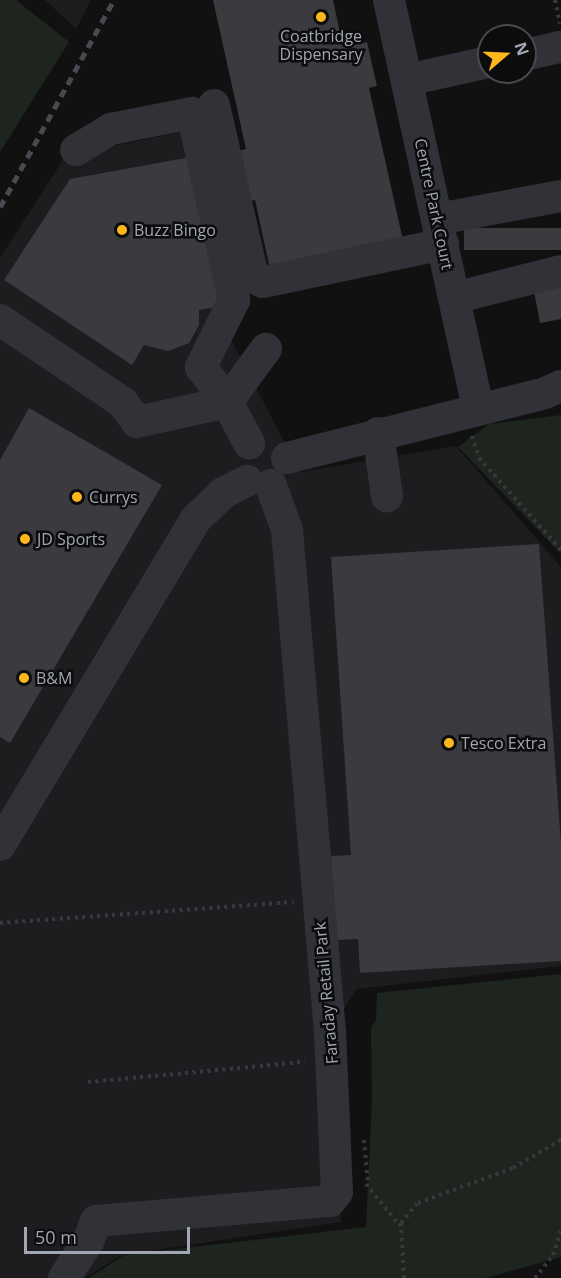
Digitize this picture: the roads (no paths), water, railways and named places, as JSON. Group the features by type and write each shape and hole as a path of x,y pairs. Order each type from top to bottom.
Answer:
{"street":[{"name":"Centre Park Court","path":"389,0 441,231 474,419"},
{"path":"537,52 561,47"},
{"path":"407,80 477,65"},
{"path":"214,105 253,277 263,282 561,196"},
{"path":"76,150 111,129 192,113 234,300 201,367 227,402 249,443"},
{"path":"454,298 561,272"},
{"path":"0,320 122,402 137,422 227,402 266,349"},
{"path":"287,458 378,433 474,419 556,390"},
{"path":"378,433 387,496"},
{"path":"0,845 195,520 223,493 284,475 287,458 272,440 249,443"},
{"path":"249,443 239,461 259,483"},
{"name":"Faraday Retail Park","path":"64,1278 88,1242 96,1221 330,1201 337,1192 338,1153 332,1060 287,530 259,483"}],"railway":[{"path":"0,207 114,0"}],"place":[{"name":"Coatbridge Dispensary","path":"321,17"},
{"name":"Buzz Bingo","path":"122,230"},
{"name":"Currys","path":"77,497"},
{"name":"JD Sports","path":"25,539"},
{"name":"B&M","path":"24,678"},
{"name":"Tesco Extra","path":"449,743"}]}
